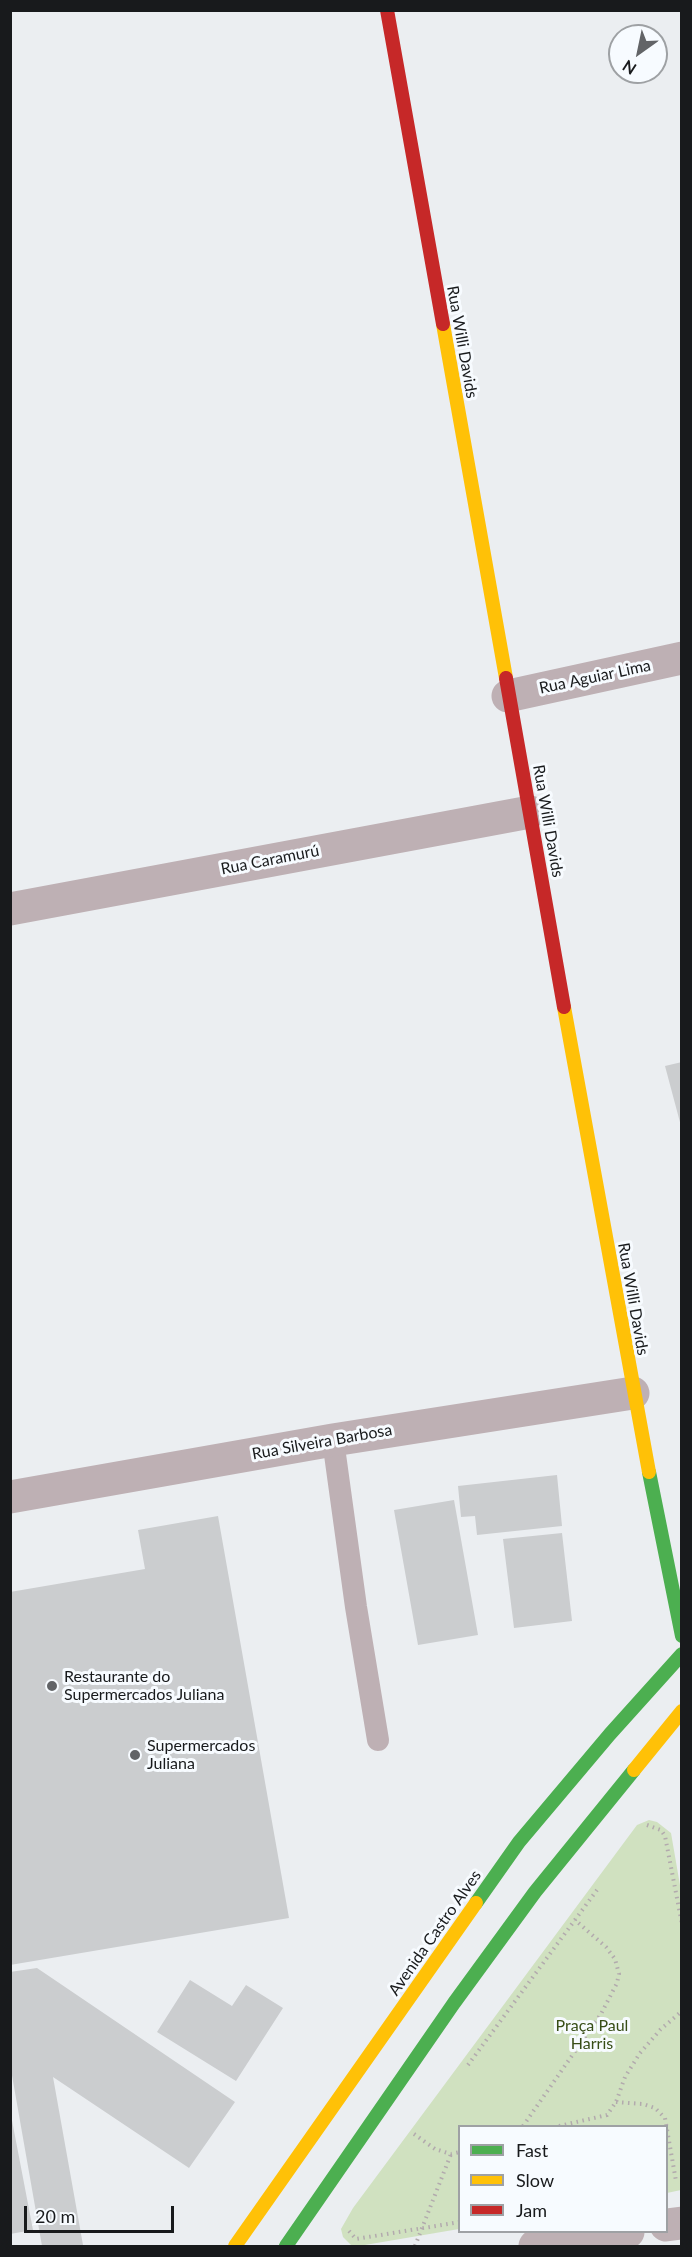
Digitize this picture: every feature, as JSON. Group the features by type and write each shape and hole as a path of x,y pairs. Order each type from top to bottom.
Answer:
{"main road":[{"name":"Rua Willi Davids","path":"387,10 633,1393 681,1636"},
{"name":"Avenida Castro Alves","path":"235,2247 426,1982 519,1842 681,1654"},
{"path":"286,2247 450,2000 681,1711"}],"street":[{"name":"Rua Aguiar Lima","path":"508,696 681,658"},
{"name":"Rua Caramurú","path":"10,909 530,812"},
{"name":"Rua Silveira Barbosa","path":"10,1497 333,1440 633,1393"},
{"path":"535,2247 622,2233"}],"lane":[{"path":"333,1440 356,1607 378,1740"}],"path":[{"path":"640,1828 647,1825 654,1826 665,1836 681,1924"},
{"path":"464,2070 601,1884"},
{"path":"524,2125 602,2014 619,1974 615,1959 606,1947 535,1892"},
{"path":"567,2125 607,2115 616,2102 626,2077 640,2053 681,2011"},
{"path":"616,2102 643,2104 655,2108 665,2118 666,2125"},
{"path":"409,2144 423,2126"},
{"path":"668,2135 677,2186 676,2224"},
{"path":"415,2247 451,2154"},
{"path":"349,2223 350,2234 356,2239 458,2222"}],"green space":[{"name":"Praça Paul Harris","path":"649,1820 657,1822 671,1833 681,1891 681,2190 668,2193 668,2125 458,2125 458,2229 359,2246 351,2245 343,2237 341,2229 353,2208 637,1825"}],"building":[{"path":"682,1062 682,1125 681,1126 665,1066"},
{"path":"557,1475 562,1526 477,1535 475,1516 461,1517 458,1486"},
{"path":"454,1500 478,1635 418,1645 394,1510"},
{"name":"Supermercados Juliana","path":"218,1516 289,1918 10,1965 10,1592 145,1569 138,1530"},
{"path":"562,1533 572,1621 514,1628 503,1539"},
{"path":"37,1968 235,2102 189,2168 53,2077 83,2245 42,2246 10,2064 10,1972"},
{"path":"190,1980 232,2006 246,1985 283,2008 236,2081 157,2032"},
{"path":"10,2110 33,2230 10,2234"}],"traffic: fast":[{"path":"649,1472 682,1636"},
{"path":"476,1903 519,1842 610,1734 682,1654"},
{"path":"286,2246 454,2003 535,1892 634,1770"}],"traffic: slow":[{"path":"443,324 506,678"},
{"path":"564,1007 649,1472"},
{"path":"634,1770 682,1711"},
{"path":"235,2246 476,1903"}],"traffic: jam":[{"path":"387,10 443,324"},
{"path":"506,678 564,1007"}],"place":[{"name":"Restaurante do Supermercados Juliana","path":"52,1686"},
{"name":"Supermercados Juliana","path":"135,1755"}]}
